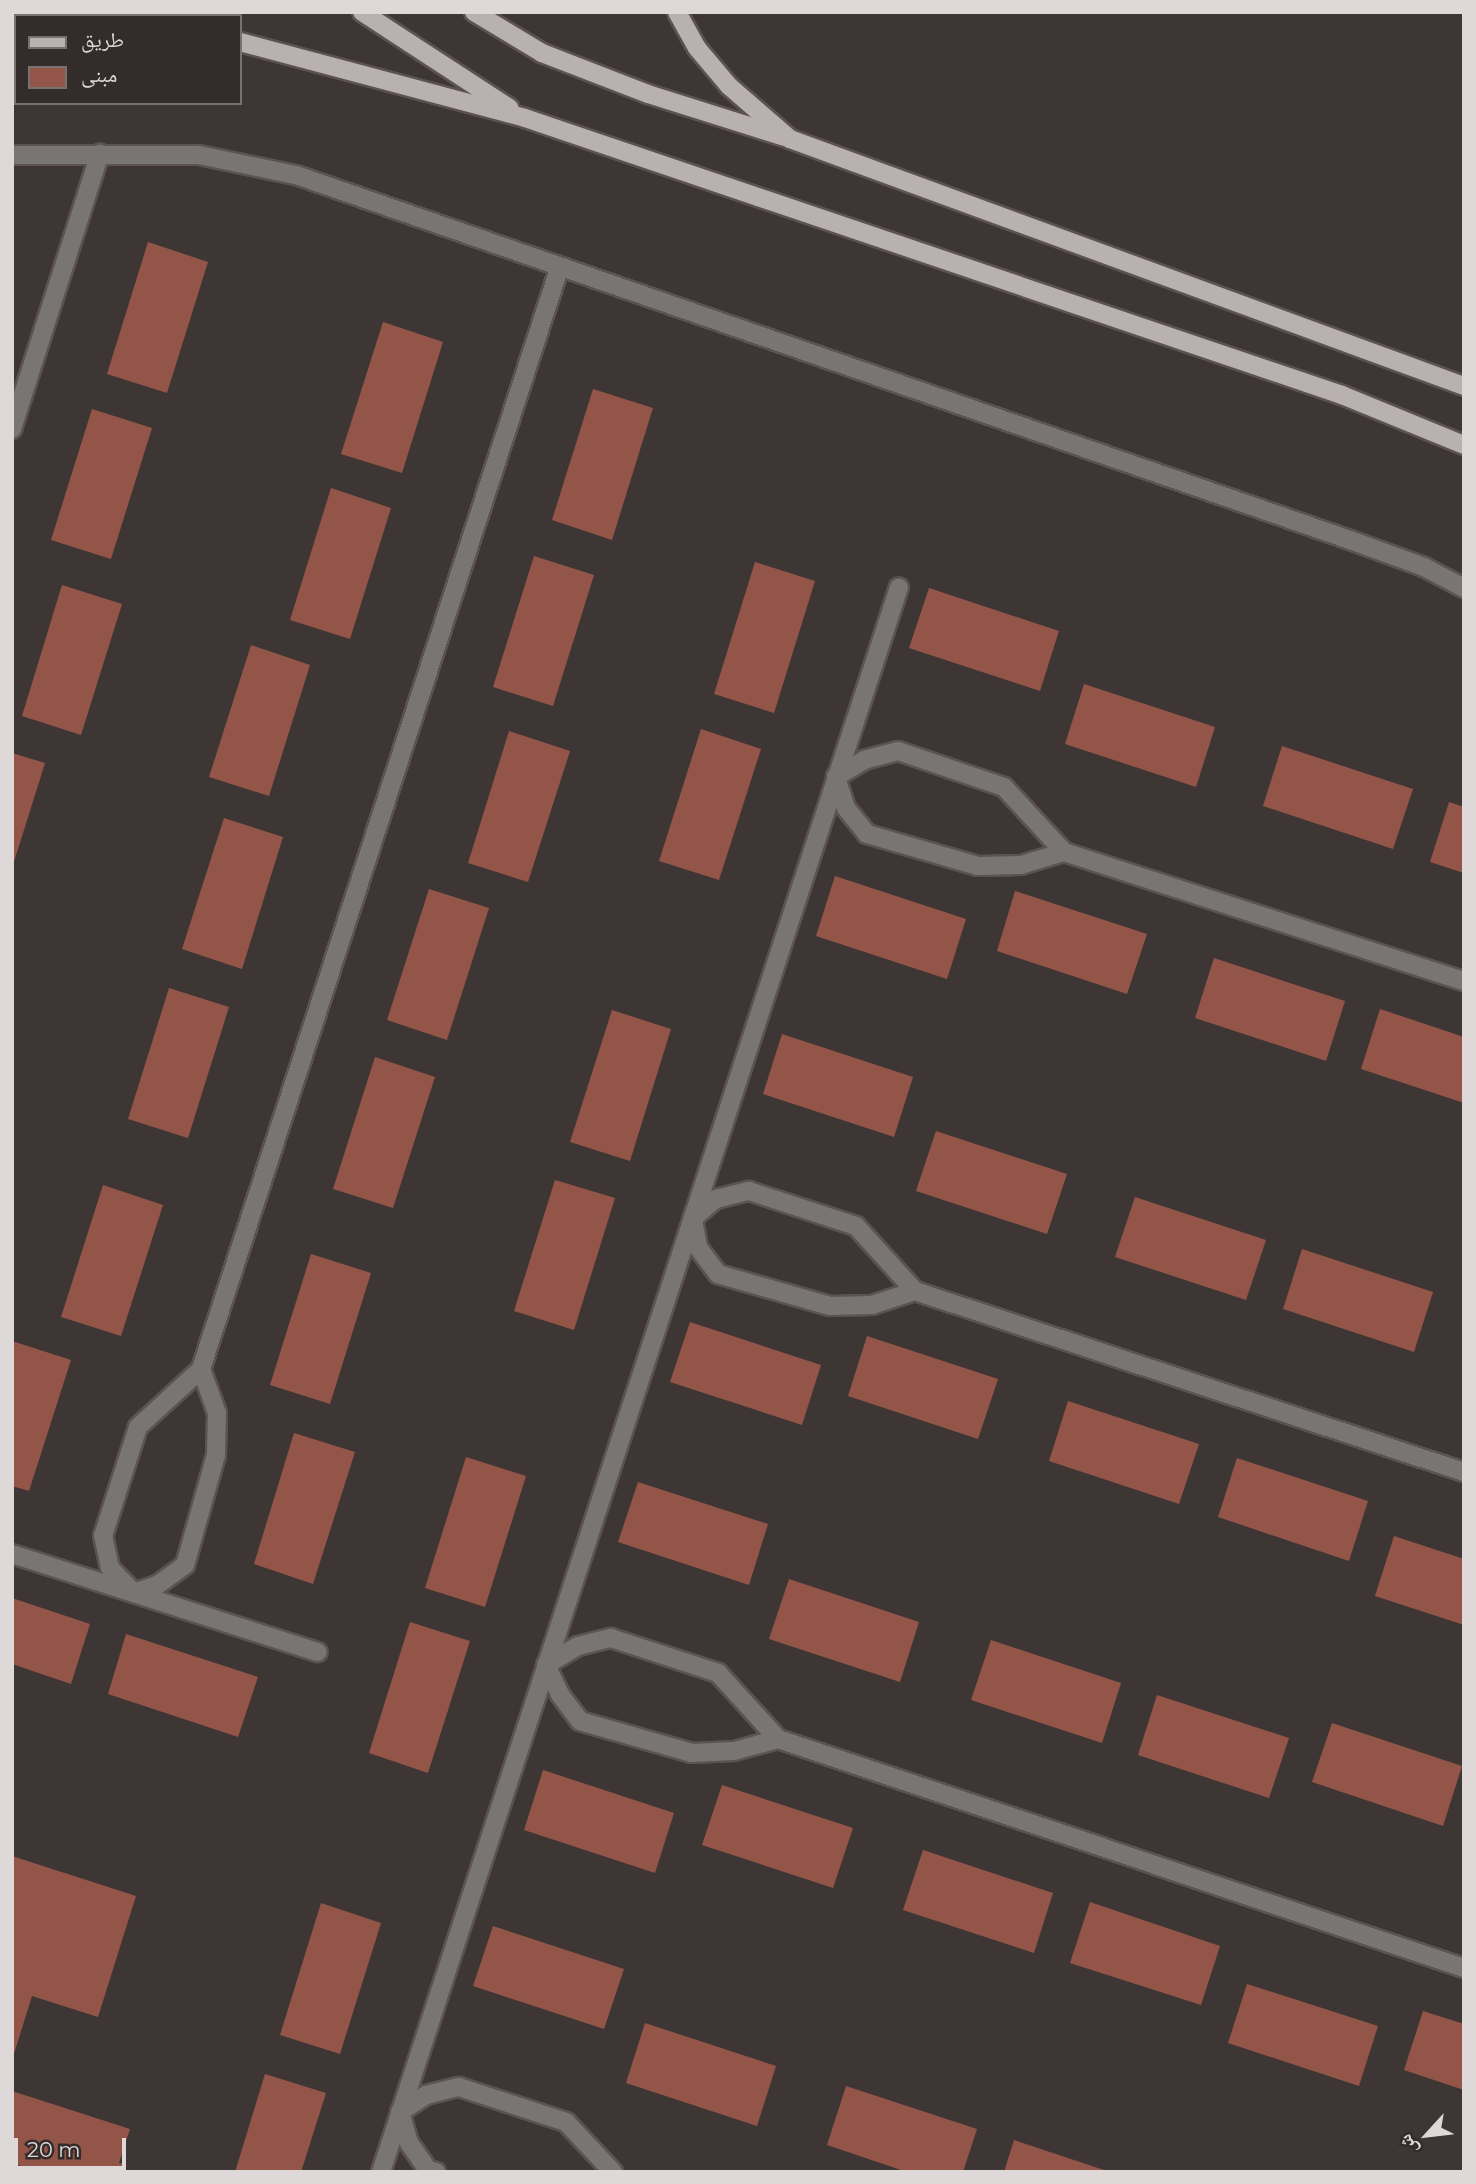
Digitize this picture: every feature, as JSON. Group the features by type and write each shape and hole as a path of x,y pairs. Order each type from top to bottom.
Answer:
{"main road":[{"path":"362,12 525,118"},
{"path":"474,12 542,53 648,94 790,139 1464,386"},
{"path":"677,12 697,48 729,86 790,139"},
{"path":"242,42 525,118 1342,395 1464,445"}],"street":[{"path":"12,429 100,154"},
{"path":"12,155 199,155 296,175 559,269 1350,540 1424,567 1464,588"},
{"path":"134,1593 110,1568 103,1536 138,1427 201,1369 559,269"},
{"path":"381,2172 898,587"},
{"path":"836,778 864,760 898,751 1004,787 1064,852 1464,981"},
{"path":"836,778 846,808 867,834 978,866 1021,865 1064,852"},
{"path":"692,1218 716,1199 749,1191 856,1226 915,1292 1464,1472"},
{"path":"692,1218 698,1247 718,1274 830,1306 872,1305 915,1292"},
{"path":"134,1593 157,1585 185,1565 216,1455 217,1413 201,1369"},
{"path":"12,1554 318,1652"},
{"path":"546,1665 578,1646 611,1639 718,1673 778,1739 1464,1968"},
{"path":"546,1665 560,1694 580,1721 692,1753 734,1751 778,1739"},
{"path":"400,2112 426,2095 459,2087 566,2122 613,2172"},
{"path":"400,2112 409,2143 429,2170 436,2172"}],"building":[{"path":"148,242 208,262 167,393 107,374"},
{"path":"383,322 443,342 402,473 341,454"},
{"path":"593,389 653,408 612,540 552,520"},
{"path":"92,409 152,428 111,559 51,540"},
{"path":"331,488 391,508 350,639 290,620"},
{"path":"534,556 594,575 553,706 493,687"},
{"path":"755,562 815,581 774,713 714,694"},
{"path":"62,585 122,604 81,735 22,716"},
{"path":"929,588 1059,631 1040,691 909,648"},
{"path":"251,645 310,665 269,796 209,777"},
{"path":"1084,684 1215,727 1196,787 1065,744"},
{"path":"701,729 761,749 719,880 659,861"},
{"path":"509,731 570,751 528,882 468,863"},
{"path":"1282,746 1413,789 1393,849 1263,806"},
{"path":"12,753 45,763 13,865 12,865"},
{"path":"1449,802 1464,807 1464,873 1430,862"},
{"path":"224,818 283,837 242,969 182,949"},
{"path":"835,876 966,919 947,979 816,936"},
{"path":"429,889 489,908 447,1040 387,1020"},
{"path":"1015,891 1147,934 1127,994 997,951"},
{"path":"1214,958 1345,1001 1326,1061 1195,1018"},
{"path":"169,988 229,1007 188,1138 128,1119"},
{"path":"1380,1009 1464,1037 1464,1103 1361,1069"},
{"path":"612,1010 671,1029 630,1161 570,1142"},
{"path":"782,1034 913,1077 894,1137 763,1094"},
{"path":"375,1057 435,1077 393,1208 333,1189"},
{"path":"936,1131 1067,1174 1047,1234 916,1191"},
{"path":"555,1180 615,1198 574,1330 514,1311"},
{"path":"103,1185 163,1205 121,1336 61,1317"},
{"path":"1135,1197 1266,1240 1246,1300 1115,1257"},
{"path":"1302,1249 1433,1292 1414,1352 1283,1309"},
{"path":"311,1254 371,1273 330,1404 270,1385"},
{"path":"690,1322 821,1365 802,1425 670,1382"},
{"path":"867,1336 998,1379 978,1439 848,1396"},
{"path":"12,1341 71,1360 29,1491 12,1486"},
{"path":"1068,1401 1199,1444 1179,1504 1049,1461"},
{"path":"294,1433 355,1452 313,1584 254,1564"},
{"path":"466,1457 526,1476 485,1607 425,1588"},
{"path":"1237,1458 1368,1501 1349,1561 1218,1517"},
{"path":"638,1482 768,1524 749,1585 618,1542"},
{"path":"1394,1536 1464,1559 1464,1625 1375,1596"},
{"path":"789,1579 919,1622 900,1682 769,1639"},
{"path":"12,1598 90,1624 71,1684 12,1664"},
{"path":"410,1622 470,1641 428,1773 369,1753"},
{"path":"126,1634 258,1677 238,1737 108,1694"},
{"path":"991,1640 1121,1683 1102,1743 971,1700"},
{"path":"1157,1695 1289,1738 1269,1798 1138,1755"},
{"path":"1332,1723 1462,1766 1443,1826 1312,1782"},
{"path":"543,1770 674,1813 655,1873 524,1830"},
{"path":"722,1785 853,1828 833,1888 702,1845"},
{"path":"923,1850 1053,1893 1034,1953 903,1910"},
{"path":"12,1856 136,1896 98,2017 32,1996 13,2057"},
{"path":"1090,1902 1220,1946 1201,2005 1070,1963"},
{"path":"321,1903 381,1923 340,2054 280,2035"},
{"path":"493,1926 624,1969 604,2029 473,1986"},
{"path":"1247,1984 1378,2026 1359,2086 1228,2043"},
{"path":"1423,2011 1464,2024 1464,2090 1404,2070"},
{"path":"645,2023 776,2066 757,2126 626,2083"},
{"path":"265,2074 326,2093 301,2172 235,2172"},
{"path":"846,2086 977,2129 963,2172 907,2172 827,2145"},
{"path":"12,2091 130,2129 119,2163 124,2164 122,2172 40,2172 12,2163"},
{"path":"1014,2140 1107,2171 1107,2172 1004,2172"}]}
